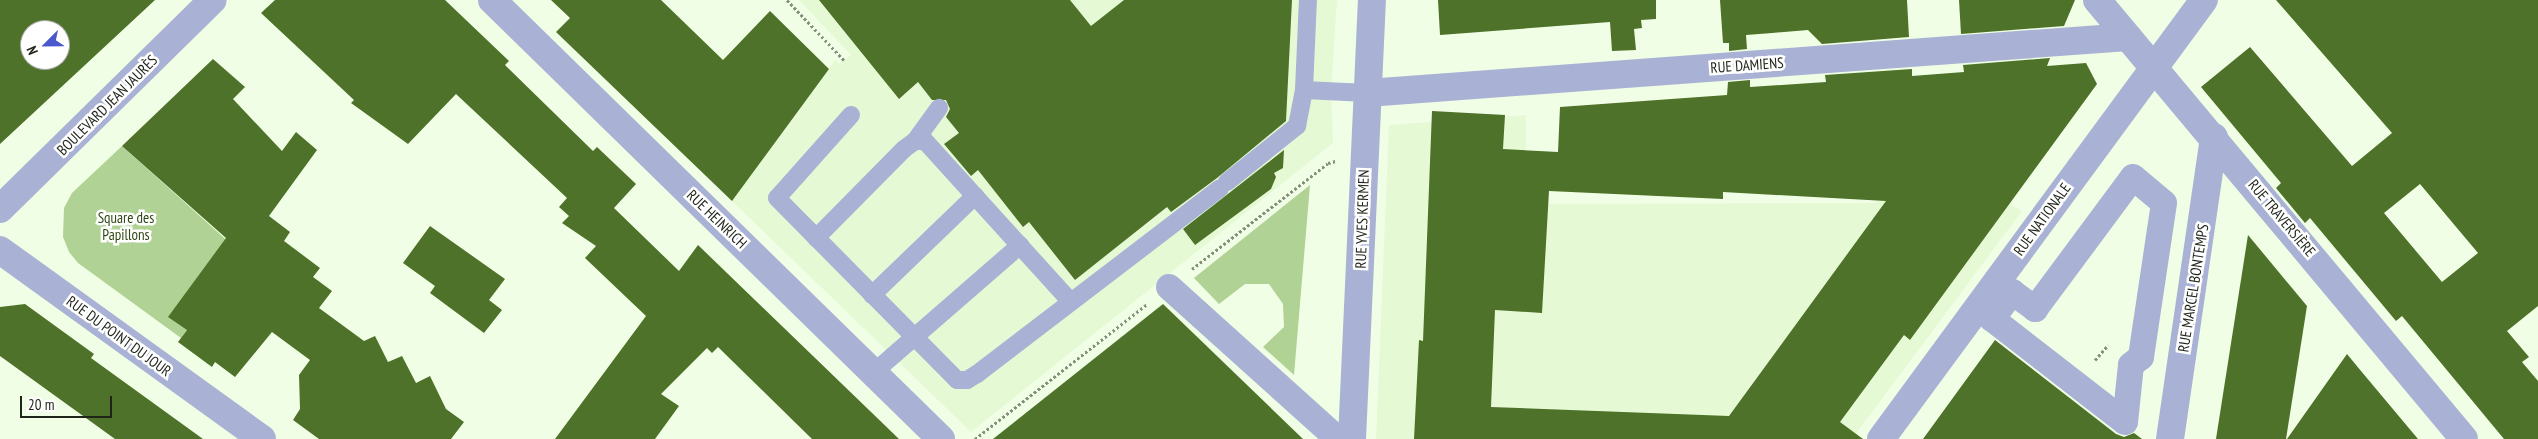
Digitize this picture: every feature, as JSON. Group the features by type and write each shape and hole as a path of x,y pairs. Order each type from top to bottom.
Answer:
{"street":[{"name":"BOULEVARD JEAN JAURÈS","path":"0,209 213,0"},
{"name":"RUE HEINRICH","path":"492,0 941,439"},
{"name":"RUE YVES KERMEN","path":"1352,439 1372,0"},
{"name":"RUE TRAVERSIÈRE","path":"2097,0 2214,136 2464,439"},
{"name":"RUE NATIONALE","path":"1881,439 2204,0"},
{"name":"RUE DAMIENS","path":"1367,93 2128,37"},
{"name":"RUE MARCEL BONTEMPS","path":"2170,439 2214,136"},
{"path":"2133,177 2164,203 2141,357 2132,365 2125,422 1992,319 2012,292 2035,309 2133,177"},
{"name":"RUE DU POINT DU JOUR","path":"0,250 262,439"},
{"path":"1169,287 1338,439"}],"lane":[{"path":"851,115 777,198 957,380 967,380 1224,185 1297,126 1304,90 1308,0"},
{"path":"1304,90 1367,93"},
{"path":"816,238 915,141 938,108"},
{"path":"915,141 925,141 1071,302"},
{"path":"872,295 975,196"},
{"path":"873,373 1020,245"}],"path":[{"path":"787,0 844,60"}],"shaded area":[{"path":"799,0 1337,0 1331,92 1333,143 971,432 732,201 835,60 839,64 851,55"},
{"path":"1526,115 1525,204 1875,203 1924,153 2022,211 1852,439 1376,439 1389,125"}],"green space":[{"name":"Square des Papillons","path":"122,146 242,254 181,338 78,263 69,252 63,237 64,208 72,193"},
{"path":"1310,185 1294,375 1263,347 1284,327 1283,304 1269,284 1245,284 1219,304 1194,278"}],"building":[{"path":"0,0 155,0 0,144"},
{"path":"275,0 445,0 509,61 505,65 593,151 597,147 636,184 614,208 679,271 698,245 899,439 812,439 718,347 712,353 707,348 661,394 679,406 655,439 555,439 646,316 585,258 596,246 562,223 569,216 559,207 567,198 456,94 408,144 351,103 354,100 261,13"},
{"path":"551,0 661,0 723,60 770,11 829,69 732,201 556,32 570,18"},
{"path":"819,0 1070,0 1091,26 1124,0 1292,0 1286,121 1217,178 1171,212 1167,207 1075,280 1029,222 1023,227 978,170 971,176 944,144 959,133 946,117 950,109 946,100 932,100 918,82 899,99"},
{"path":"1438,0 1656,0 1656,19 1641,20 1642,28 1634,29 1636,50 1612,51 1610,22 1440,35"},
{"path":"1720,0 1907,0 1909,37 1822,44 1808,30 1746,35 1747,49 1729,51 1729,43 1723,43"},
{"path":"1959,0 2075,0 2064,26 1961,34"},
{"path":"2276,0 2538,0 2538,306 2507,331 2529,357 2522,362 2538,381 2538,439 2504,439 2402,316 2396,321 2310,218 2305,223 2276,188 2281,183 2201,87 2250,47 2352,166 2392,133","holes":["2420,184 2478,253 2442,282 2384,213"]},
{"path":"2050,58 2047,66 2086,63 2097,84 1910,340 1904,335 1840,422 1863,439 1414,439 1419,340 1423,341 1432,111 1505,115 1503,149 1558,152 1560,107 1727,95 1728,82 1750,80 1750,87 1826,82 1825,75 1912,69 1912,76 1964,72 1963,65","holes":["1549,191 1723,199 1723,192 1886,201 1729,416 1491,407 1495,310 1542,313"]},
{"path":"213,59 245,87 233,99 282,151 296,132 317,150 269,216 290,232 284,241 320,268 313,277 332,291 319,308 364,341 375,336 388,362 402,356 416,383 430,376 446,409 464,422 451,439 319,439 293,420 300,409 299,375 310,360 272,332 235,377 215,362 212,367 178,342 187,330 168,317 226,238 122,146"},
{"path":"1284,150 1283,168 1274,173 1276,177 1271,189 1195,245 1183,229"},
{"path":"430,226 505,279 489,300 502,310 484,333 430,293 435,286 403,263"},
{"path":"2248,235 2307,306 2286,439 2216,439"},
{"path":"25,304 94,354 91,358 203,439 115,439 0,356 0,307"},
{"path":"1163,304 1303,439 993,439"},
{"path":"1995,340 2116,434 2124,437 2134,433 2142,439 1923,439"},
{"path":"2347,354 2361,371 2418,439 2287,439"}]}
